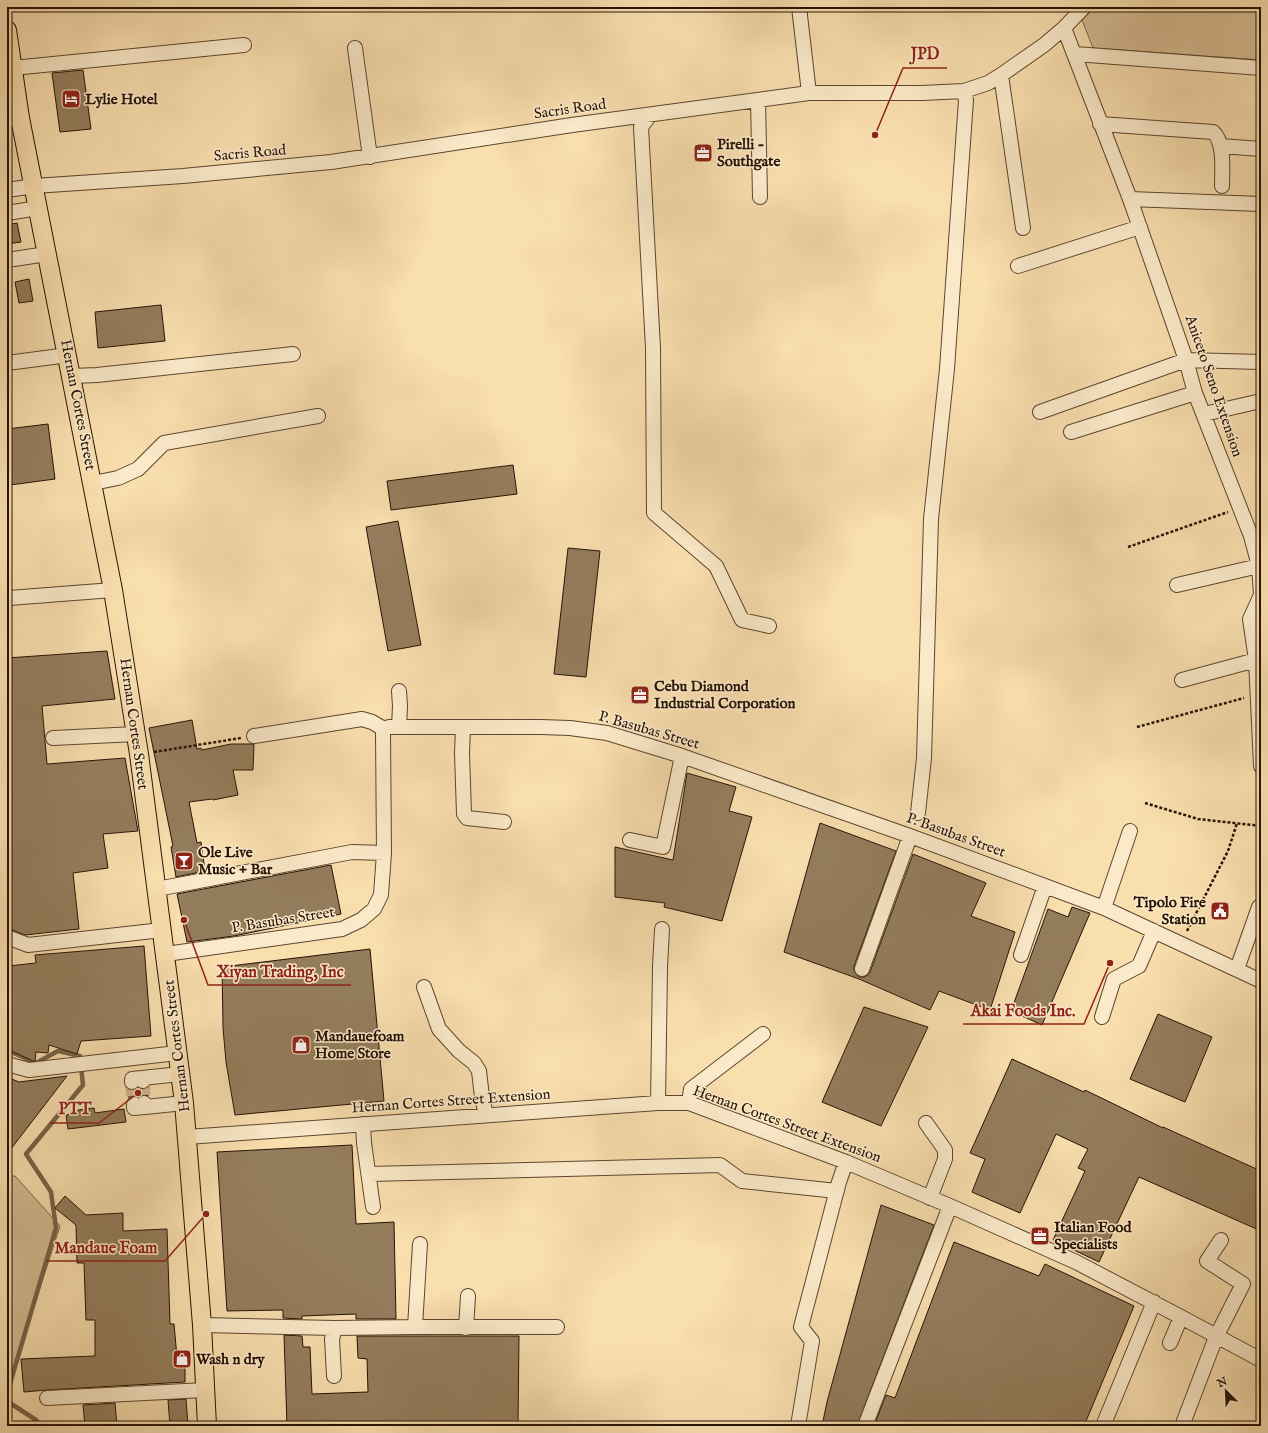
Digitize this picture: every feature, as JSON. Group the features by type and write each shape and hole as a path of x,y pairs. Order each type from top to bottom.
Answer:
{"main road":[{"name":"Hernan Cortes Street","path":"7,30 13,68 14,119 34,186 68,355 113,590 139,754 166,954 184,1103 202,1325 207,1426"}],"street":[{"path":"799,7 810,93"},
{"name":"Sacris Road","path":"7,190 34,186 183,176 331,162 572,126 810,93 922,93 964,91 988,83 1044,45 1064,28 1084,7"},
{"name":"Aniceto Seno Extension","path":"1064,28 1130,199 1186,360 1195,393 1240,508 1256,536 1261,595 1250,619 1256,660 1261,766"},
{"path":"13,68 244,45"},
{"path":"355,48 370,157"},
{"path":"1075,54 1261,68"},
{"path":"1001,75 1023,228"},
{"path":"918,813 924,758 930,519 947,369 966,100 964,91"},
{"path":"758,100 760,197"},
{"path":"650,115 641,127 653,348 654,513 716,566 742,620 769,626"},
{"path":"1100,124 1213,132 1221,146 1222,186"},
{"path":"1221,146 1261,149"},
{"path":"1130,199 1261,204"},
{"path":"7,213 38,208"},
{"path":"1018,266 1140,227"},
{"path":"7,260 47,254"},
{"path":"72,376 97,375 293,354"},
{"path":"7,362 68,355"},
{"path":"1040,412 1186,360 1261,362"},
{"path":"1071,432 1195,393"},
{"path":"1204,414 1261,401"},
{"path":"93,483 118,478 138,469 164,443 318,416"},
{"path":"1177,585 1259,566"},
{"path":"9,598 113,590"},
{"path":"1182,680 1256,660"},
{"path":"399,690 399,727"},
{"path":"254,736 362,719 372,722 384,729"},
{"name":"P. Basubas Street","path":"166,954 342,929 361,920 374,909 380,894 384,853 384,729 389,727 541,727 570,728 607,733 682,756 910,836 1104,908 1261,981"},
{"path":"463,727 462,753 464,814 467,818 504,822"},
{"path":"53,738 136,734"},
{"path":"630,840 663,847 682,756"},
{"path":"1104,908 1130,831"},
{"path":"862,969 910,836"},
{"path":"157,889 352,852 384,853"},
{"path":"1021,955 1045,886"},
{"path":"1237,970 1261,906"},
{"path":"658,1103 662,929"},
{"path":"7,937 28,945 162,930"},
{"path":"1102,1017 1114,979 1139,966 1154,931"},
{"path":"424,987 439,1029 459,1051 474,1063 479,1071 486,1115"},
{"path":"689,1103 691,1089 763,1034"},
{"path":"7,1064 29,1070 178,1053"},
{"path":"139,1081 180,1074"},
{"path":"141,1104 184,1103"},
{"name":"Hernan Cortes Street Extension","path":"187,1137 658,1103 689,1103 846,1162 1076,1262 1261,1360"},
{"path":"926,1123 945,1150 945,1159 930,1198"},
{"path":"363,1124 364,1143 373,1207"},
{"path":"798,1426 812,1341 801,1328 846,1162"},
{"path":"369,1174 720,1165 742,1181 837,1191"},
{"path":"865,1426 950,1206"},
{"path":"1182,1426 1216,1336 1243,1284 1207,1261 1220,1240"},
{"path":"415,1327 420,1244"},
{"path":"466,1328 468,1296"},
{"path":"1103,1426 1154,1302"},
{"path":"1170,1343 1181,1317"},
{"path":"202,1325 335,1328 557,1327"},
{"path":"334,1376 332,1339 335,1328"},
{"path":"47,1398 205,1390"}],"path":[{"path":"1128,547 1240,508"},
{"path":"1137,727 1257,694"},
{"path":"139,754 254,736"},
{"path":"1145,803 1198,819 1261,826"},
{"path":"1181,944 1228,851 1237,823"}],"shaded area":[{"path":"1095,7 1261,7 1261,60 1093,48 1082,20"},
{"path":"7,1176 15,1176 60,1226 19,1353 7,1403"}],"building":[{"name":"Lylie Hotel","path":"83,70 91,129 60,132 52,73"},
{"path":"17,223 21,242 7,244 7,225"},
{"path":"29,279 33,301 19,303 15,282"},
{"path":"161,305 165,341 98,348 95,312"},
{"path":"48,424 55,479 10,485 7,466 7,429"},
{"path":"513,465 517,494 391,510 387,481"},
{"path":"398,521 421,645 388,651 366,527"},
{"path":"568,548 600,551 586,677 554,674"},
{"path":"107,651 115,699 42,706 47,764 125,758 138,831 103,834 108,868 73,873 79,929 25,935 10,929 7,908 7,658"},
{"path":"192,720 197,749 201,748 202,750 231,744 254,744 253,770 233,770 238,795 213,800 189,802 197,843 201,842 205,871 176,877 171,847 173,846 149,728"},
{"path":"687,773 736,787 729,811 752,817 722,921 664,907 665,903 615,897 615,847 673,860"},
{"path":"820,823 896,851 854,966 854,971 859,977 864,977 870,972 913,854 986,883 971,916 1015,932 990,1010 939,991 930,1010 859,979 784,952"},
{"path":"331,865 341,914 234,936 187,942 177,894"},
{"path":"1072,907 1090,913 1042,1025 1011,1011 1048,909 1068,917"},
{"path":"144,946 151,1036 81,1041 77,1054 49,1045 48,1053 36,1052 35,1061 7,1049 7,991 11,991 8,966 36,963 35,955"},
{"name":"Mandauefoam Home Store","path":"370,949 384,1101 235,1115 226,1062 223,1028 222,967"},
{"path":"864,1007 928,1027 881,1126 822,1102"},
{"path":"1158,1014 1212,1037 1185,1102 1130,1079"},
{"path":"1012,1059 1084,1092 1085,1090 1163,1128 1261,1171 1261,1231 1139,1177 1099,1262 1053,1240 1085,1171 1078,1168 1088,1149 1056,1134 1020,1213 972,1192 985,1159 970,1153"},
{"path":"67,1076 7,1154 7,1077 19,1082"},
{"path":"147,1088 148,1096 142,1095 129,1098 128,1090"},
{"path":"94,1108 95,1113 124,1109 126,1122 68,1129 66,1115 78,1113 78,1110"},
{"path":"352,1145 356,1224 394,1222 396,1319 356,1319 356,1314 302,1316 302,1319 283,1318 283,1310 227,1311 217,1152"},
{"path":"65,1196 86,1215 123,1213 123,1231 167,1229 170,1324 174,1324 177,1357 185,1357 185,1382 24,1392 21,1359 95,1356 95,1320 86,1320 84,1263 77,1263 76,1225 55,1208"},
{"path":"881,1205 934,1225 857,1426 822,1426 827,1402"},
{"path":"954,1242 1039,1276 1045,1264 1134,1306 1084,1426 874,1426 886,1395 895,1398"},
{"path":"284,1335 302,1336 303,1347 310,1347 312,1394 368,1392 367,1359 358,1358 357,1336 519,1336 518,1426 287,1426"},
{"path":"186,1399 188,1426 170,1426 168,1400"},
{"path":"115,1403 117,1426 85,1426 83,1405"}],"waterway":[{"path":"7,990 9,990 9,1006 7,1008"},
{"path":"7,1050 36,1063 58,1051 80,1056 83,1085 26,1154 51,1192 56,1228 7,1394"},
{"path":"7,1401 36,1420 41,1426"}],"tunnel":[{"path":"143,1081 144,1103"},
{"path":"132,1082 134,1104"}],"place":[{"name":"Lylie Hotel","path":"71,99"},
{"name":"JPD","path":"875,135"},
{"name":"Pirelli - Southgate","path":"703,153"},
{"name":"Cebu Diamond Industrial Corporation","path":"640,695"},
{"name":"Ole Live Music + Bar","path":"184,861"},
{"name":"Tipolo Fire Station","path":"1220,911"},
{"name":"Xiyan Trading, Inc","path":"184,920"},
{"name":"Akai Foods Inc.","path":"1110,963"},
{"name":"Mandauefoam Home Store","path":"301,1045"},
{"name":"PTT","path":"138,1093"},
{"name":"Mandaue Foam","path":"206,1214"},
{"name":"Italian Food Specialists","path":"1040,1236"},
{"name":"Wash n dry","path":"182,1359"}]}
